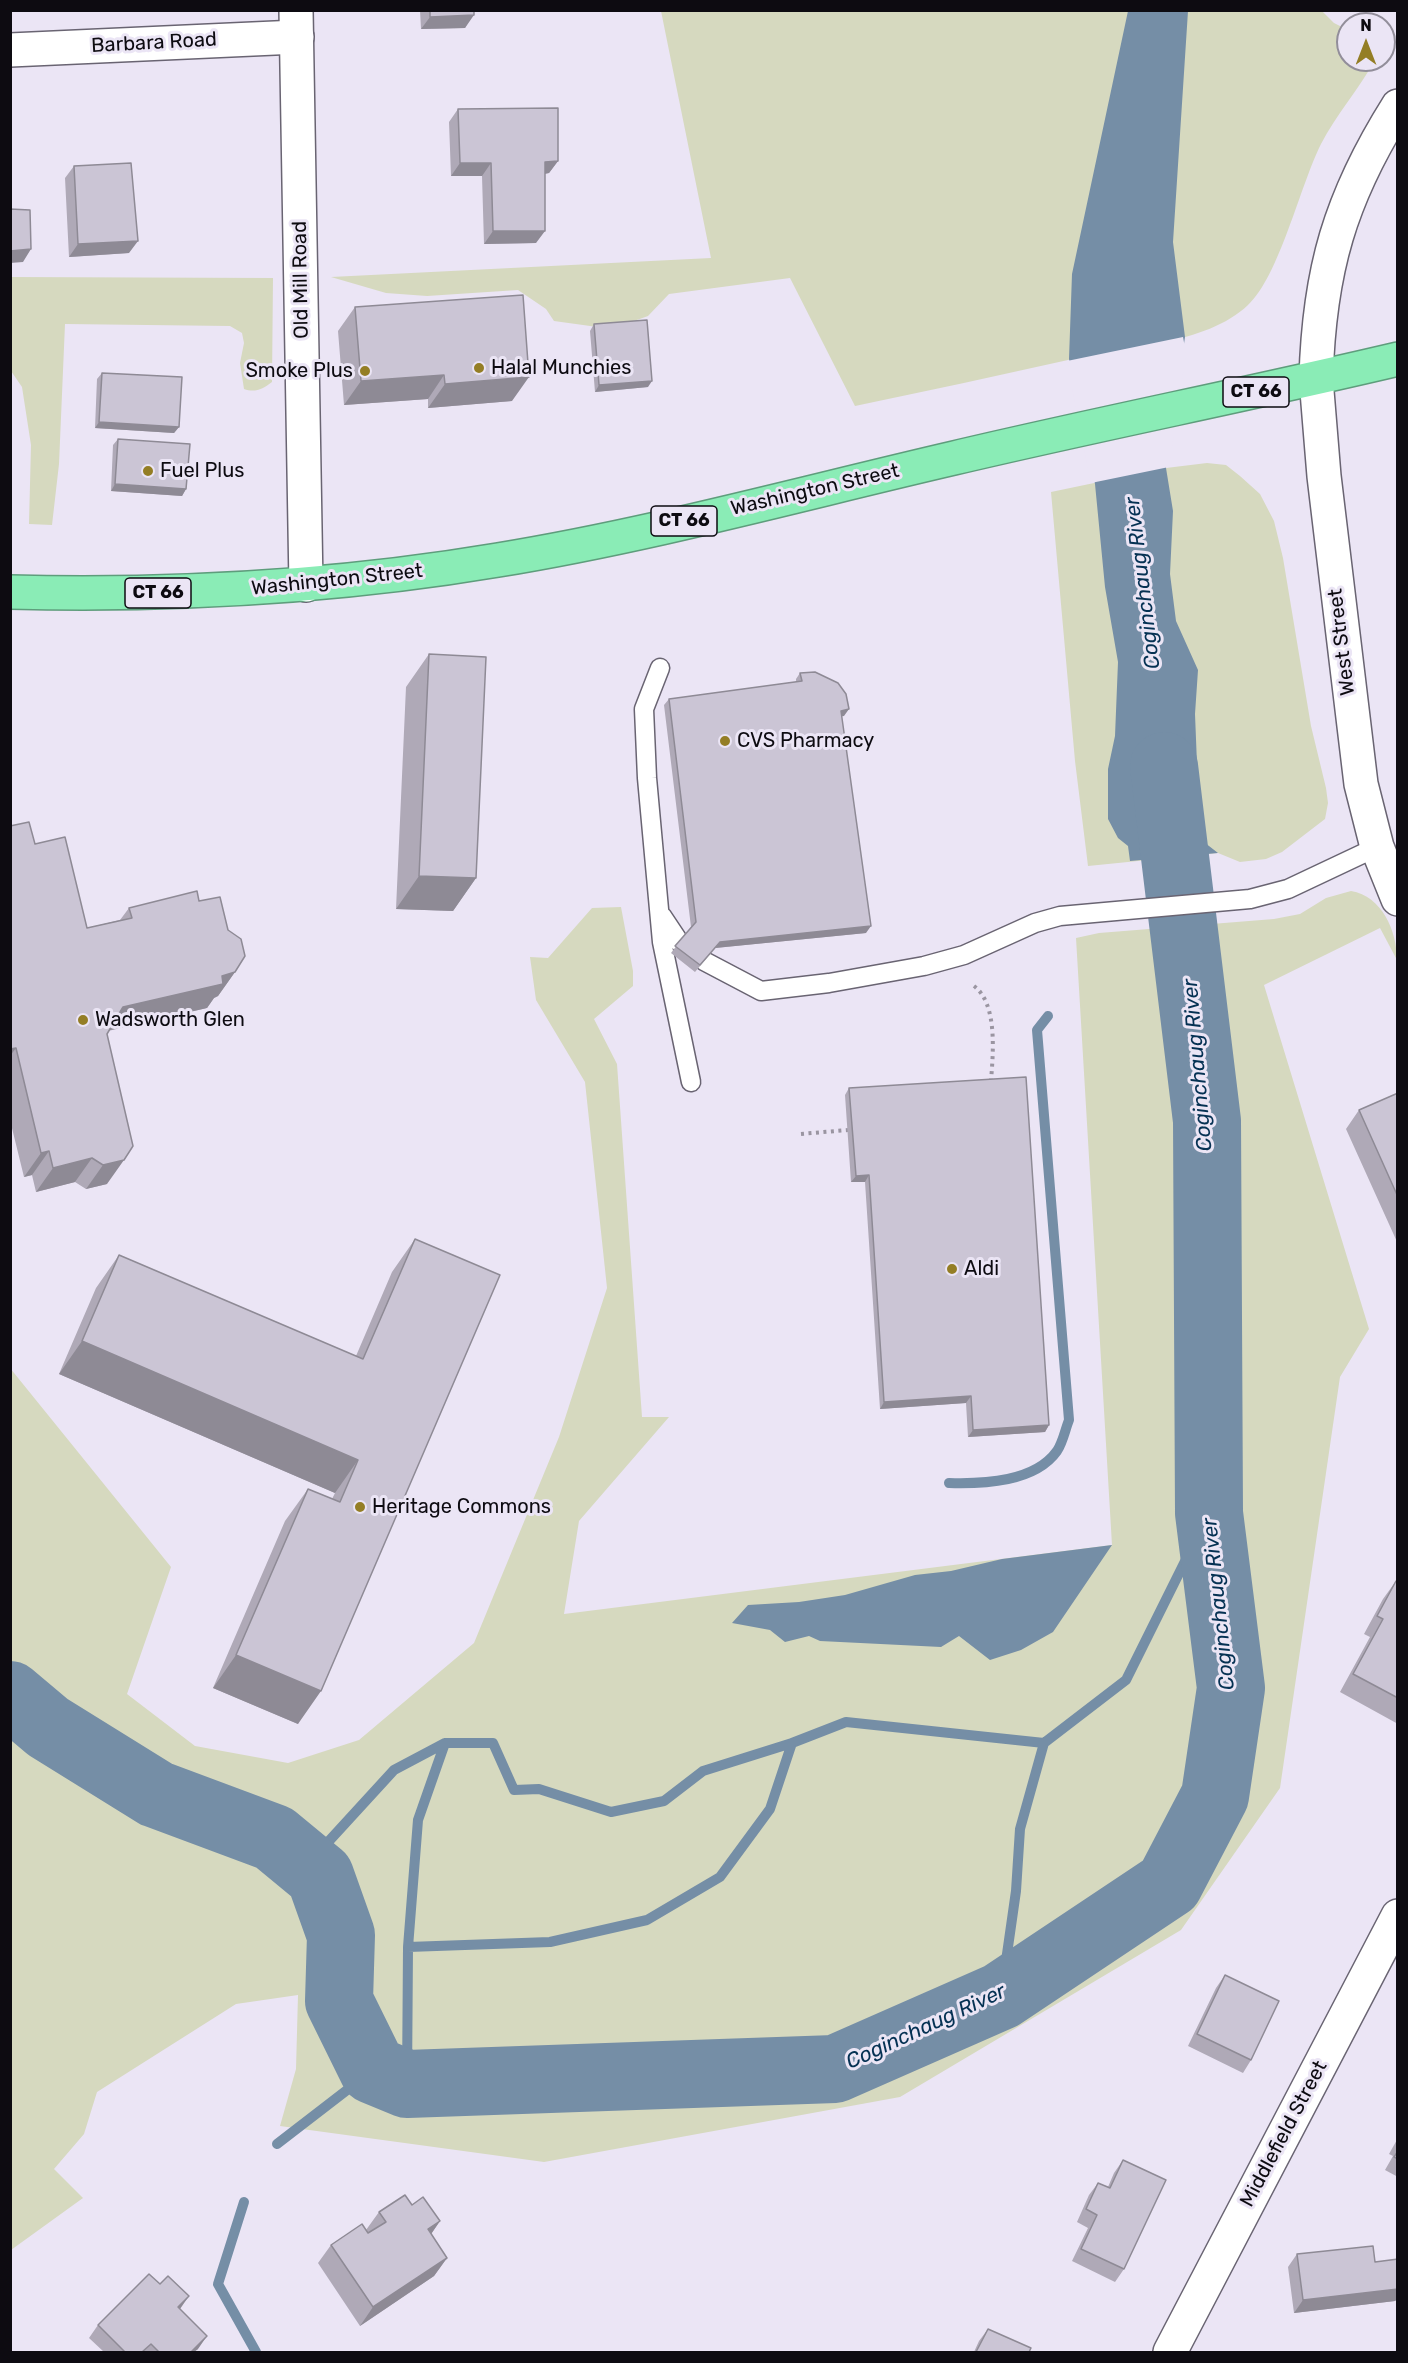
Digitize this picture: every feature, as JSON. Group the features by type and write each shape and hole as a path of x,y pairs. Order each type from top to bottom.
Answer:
{"highway":[{"name":"Washington Street","path":"10,592 204,592 306,585 438,570 593,542 1058,434 1316,379 1398,359"}],"street":[{"name":"Barbara Road","path":"10,50 297,24"},
{"name":"Old Mill Road","path":"297,24 306,585"},
{"name":"West Street","path":"1398,106 1375,142 1335,236 1324,281 1317,330 1316,379 1324,476 1361,784 1377,847 1398,899"},
{"name":"Middlefield Street","path":"1170,2352 1398,1916"}],"lane":[{"path":"660,668 644,709 658,909 662,942 691,1082"},
{"path":"704,961 761,991 830,983 924,966 964,955 1047,919 1096,911 1250,898 1287,889 1377,847"},
{"path":"658,909 668,928 680,943"}],"path":[{"path":"974,986 983,993 991,1013 991,1081 980,1082"},
{"path":"801,1134 848,1131"}],"green space":[{"path":"661,11 1322,11 1336,24 1336,72 1368,72 1321,144 1270,274 1248,305 1230,318 1210,329 1163,343 1068,360 855,406 790,278 669,294 648,316 612,329 554,321 546,309 518,290 427,296 386,293 331,277 711,258"},
{"path":"11,277 273,278 272,382 259,390 244,389 240,363 244,343 242,333 230,326 65,324 59,464 52,525 29,524 31,445 22,387 11,371"},
{"path":"1207,463 1226,465 1240,476 1260,494 1274,521 1283,558 1311,726 1326,788 1328,803 1325,819 1282,852 1266,859 1240,862 1218,853 1088,866 1075,761 1051,492 1166,468"},
{"path":"1351,891 1371,900 1386,916 1394,938 1397,960 1380,928 1264,985 1369,1329 1340,1377 1280,1788 1181,1930 900,2097 544,2162 280,2126 296,2069 298,1995 236,2004 97,2092 84,2134 54,2169 83,2198 11,2250 10,1368 171,1567 127,1694 195,1746 288,1763 359,1740 474,1643 559,1437 607,1288 585,1082 536,1000 530,957 548,958 592,908 621,907 633,971 633,986 594,1019 617,1064 642,1417 669,1417 579,1521 564,1614 1112,1545 1076,938 1099,933 1274,919 1300,914 1326,898"}],"water":[{"path":"1128,11 1188,11 1173,242 1185,337 1166,468 1173,511 1170,574 1176,621 1198,670 1195,714 1200,839 1218,853 1130,861 1128,846 1118,838 1108,819 1108,769 1115,736 1118,662 1105,587 1095,484 1069,359 1072,274"},
{"path":"1112,1545 1053,1632 1021,1650 990,1660 959,1636 941,1647 820,1641 809,1636 785,1642 770,1630 732,1623 748,1605 799,1602 845,1595 915,1575 951,1571 1002,1559"}],"pier":[{"path":"1183,337 1186,353 1169,467 1091,483 1067,361"}],"building":[{"path":"430,10 474,10 474,15 430,17"},
{"path":"558,108 558,161 545,162 545,231 493,231 491,163 460,163 458,109"},
{"path":"131,163 138,241 78,244 74,166"},
{"path":"10,209 30,210 31,249 10,251"},
{"path":"523,295 529,377 445,384 444,375 361,381 355,307"},
{"path":"647,320 652,381 599,385 594,324"},
{"path":"102,373 182,377 179,427 99,422"},
{"name":"Fuel Plus","path":"118,439 190,444 186,489 115,484"},
{"path":"429,654 486,657 476,878 419,876"},
{"name":"CVS Pharmacy","path":"815,672 838,683 846,694 849,709 841,711 871,926 720,942 700,965 675,946 696,922 669,699 802,681 800,673"},
{"name":"Wadsworth Glen","path":"29,822 35,844 65,837 87,928 132,918 129,908 197,891 199,901 220,897 228,930 241,939 245,956 235,972 222,976 223,984 123,1007 107,1034 133,1146 124,1160 103,1165 92,1158 53,1168 49,1151 41,1153 16,1048 10,1049 10,826"},
{"name":"Aldi","path":"1026,1077 1049,1425 973,1430 971,1396 884,1402 869,1175 856,1176 849,1088"},
{"path":"1398,1093 1398,1197 1359,1110"},
{"name":"Heritage Commons","path":"415,1239 500,1275 321,1691 236,1655 308,1489 340,1502 358,1460 82,1341 119,1255 363,1359"},
{"path":"1398,1581 1398,1698 1353,1674 1383,1619 1377,1616"},
{"path":"1225,1975 1279,2001 1251,2060 1197,2034"},
{"path":"1123,2160 1166,2180 1124,2269 1081,2249 1097,2215 1086,2209 1098,2183 1110,2188"},
{"path":"405,2195 412,2205 423,2197 440,2221 428,2229 447,2258 373,2307 331,2245 362,2224 368,2233 386,2222 379,2212"},
{"path":"1373,2246 1375,2262 1398,2259 1398,2289 1303,2300 1297,2254"},
{"path":"149,2274 160,2284 168,2276 189,2296 178,2307 207,2336 191,2352 159,2352 151,2344 142,2352 125,2352 98,2325"},
{"path":"988,2329 1031,2348 1029,2352 976,2352"}],"waterway":[{"name":"Coginchaug River","path":"10,1695 48,1727 156,1794 274,1838 320,1876 341,1935 339,2001 373,2070 407,2084 835,2069 1001,1996 1169,1884 1215,1796 1231,1688 1209,1513 1207,1121 1164,766"},
{"path":"949,1483 978,1483 1008,1479 1036,1469 1057,1451 1069,1420 1037,1030 1048,1016"},
{"path":"407,2084 408,1947 550,1942 647,1920 720,1877 770,1809 792,1743 846,1722 1044,1743 1126,1680 1209,1513"},
{"path":"307,1865 394,1770 445,1743 493,1743 514,1790 539,1789 611,1812 664,1801 703,1771 792,1743"},
{"path":"408,1947 418,1820 445,1743"},
{"path":"1001,1996 1016,1891 1020,1829 1044,1743"},
{"path":"277,2144 373,2070"},
{"path":"244,2202 218,2284 256,2352"}],"place":[{"name":"Halal Munchies","path":"479,368"},
{"name":"Smoke Plus","path":"365,371"},
{"name":"Fuel Plus","path":"148,471"},
{"name":"CVS Pharmacy","path":"725,741"},
{"name":"Wadsworth Glen","path":"83,1020"},
{"name":"Aldi","path":"952,1269"},
{"name":"Heritage Commons","path":"360,1507"}]}
